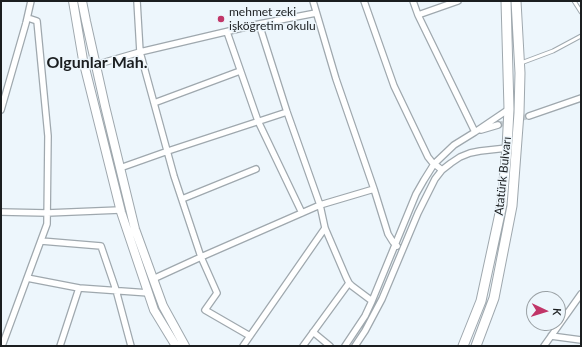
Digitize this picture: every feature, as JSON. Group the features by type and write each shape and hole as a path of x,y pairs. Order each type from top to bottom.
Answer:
{"main road":[{"path":"73,1 84,60 120,210 154,310 176,346"},
{"path":"82,1 95,65 136,229 163,306 185,346"},
{"name":"Atatürk Bulvarı","path":"463,346 480,301 502,204 509,109 506,1"},
{"name":"Atatürk Bulvarı","path":"476,346 494,298 512,206 519,113 519,64 516,1"}],"street":[{"path":"1,110 2,100 32,1"},
{"path":"137,1 140,52 182,199 201,257 217,293 205,310 250,336"},
{"path":"313,1 336,80 388,234 396,245 402,250"},
{"path":"364,1 394,86 428,157 442,170"},
{"path":"413,1 418,15 475,132"},
{"path":"418,15 458,1"},
{"path":"95,65 140,52 316,12"},
{"path":"2,346 47,224 48,136 37,21 28,18"},
{"path":"258,24 320,205 325,228 349,283 372,301"},
{"path":"227,32 258,121 302,213"},
{"path":"154,103 240,71"},
{"path":"529,116 581,98"},
{"path":"345,346 365,316 396,245 416,194 434,164 454,145 509,109"},
{"path":"120,168 287,112"},
{"path":"475,132 498,125"},
{"path":"355,346 382,299 402,250 435,179 451,162 460,157 470,153 507,148"},
{"path":"182,199 256,169"},
{"path":"153,279 320,205 374,189"},
{"path":"1,212 47,213 120,210"},
{"path":"244,346 325,228"},
{"path":"41,242 101,246 116,290 131,346"},
{"path":"27,278 80,288 149,292"},
{"path":"303,346 349,283"},
{"path":"60,346 80,288"},
{"path":"544,346 581,294"},
{"path":"313,332 330,346"},
{"path":"551,336 581,340"}],"lane":[{"path":"574,1 581,12"},
{"path":"519,64 553,51 581,36"}],"tunnel":[{"path":"498,125 529,116"}],"place":[{"name":"mehmet zeki işköğretim okulu","path":"221,19"}],"district":[{"name":"Olgunlar Mah.","path":"97,63"}]}
